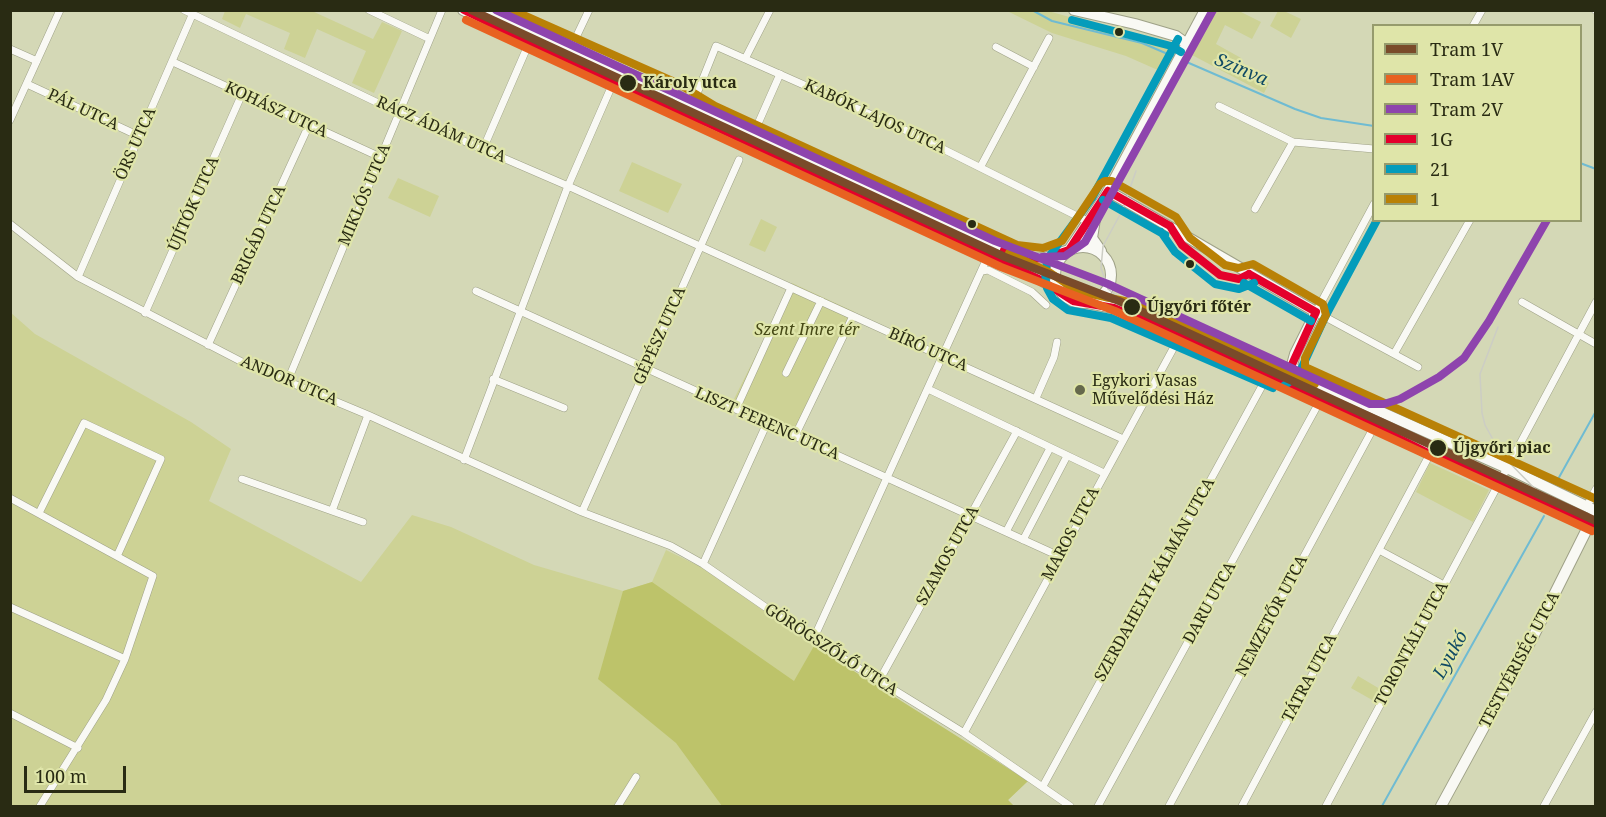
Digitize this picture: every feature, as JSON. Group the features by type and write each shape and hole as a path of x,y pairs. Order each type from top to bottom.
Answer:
{"street":[{"path":"10,120 60,10"},
{"name":"RÁCZ ÁDÁM UTCA","path":"184,10 193,12 399,113 701,246"},
{"path":"369,10 430,39"},
{"name":"MIKLÓS UTCA","path":"288,380 442,10"},
{"path":"463,10 613,83 705,122 988,258 1039,279 1073,301 1114,308 1180,336 1321,399 1430,454 1499,482 1593,525"},
{"path":"570,50 589,10"},
{"path":"745,59 770,10"},
{"path":"1074,10 1176,36 1187,44"},
{"path":"1061,292 1057,285 1056,268 1060,258 1069,250 1101,204 1205,10"},
{"path":"1474,24 1482,10"},
{"name":"ÖRS UTCA","path":"78,277 193,12"},
{"path":"491,12 570,50 675,94 692,106 753,135 1014,255 1032,259 1044,258 1088,247 1105,256"},
{"path":"981,166 1049,38"},
{"path":"483,149 529,43"},
{"name":"KABÓK LAJOS UTCA","path":"692,106 716,46 981,166 1089,222"},
{"path":"996,47 1034,67"},
{"path":"10,49 37,62"},
{"name":"KOHÁSZ UTCA","path":"173,62 380,157"},
{"path":"753,135 780,74"},
{"path":"464,460 568,186 613,83"},
{"name":"PÁL UTCA","path":"27,84 139,136"},
{"name":"ÚJÍTÓK UTCA","path":"145,313 242,94"},
{"path":"1219,106 1293,142 1372,149"},
{"name":"BRIGÁD UTCA","path":"208,345 309,124"},
{"path":"1255,209 1293,142"},
{"name":"GÉPÉSZ UTCA","path":"582,512 739,160"},
{"path":"1108,191 1316,312 1418,367"},
{"path":"1088,303 1104,294 1110,284 1112,271 1091,233 1101,204"},
{"path":"1272,377 1293,370 1316,312 1372,208"},
{"path":"1394,354 1469,222"},
{"name":"ANDOR UTCA","path":"10,224 78,277 208,345 246,364 288,380 582,512"},
{"name":"BÍRÓ UTCA","path":"701,246 1123,439"},
{"path":"813,640 988,258"},
{"path":"982,271 988,270 1032,292 1046,305"},
{"path":"736,409 791,288"},
{"name":"LISZT FERENC UTCA","path":"476,291 1059,556"},
{"path":"786,373 821,301"},
{"path":"1522,302 1596,344"},
{"name":"TORONTÁLI UTCA","path":"1326,807 1596,302"},
{"path":"795,436 853,316"},
{"path":"1180,336 1193,328 1293,370 1593,510 1596,489"},
{"name":"MAROS UTCA","path":"964,733 1180,336"},
{"path":"1036,398 1054,357 1057,342"},
{"name":"SZERDAHELYI KÁLMÁN UTCA","path":"1043,786 1272,377"},
{"path":"493,379 564,408"},
{"path":"928,389 1104,473"},
{"name":"DARU UTCA","path":"1098,807 1321,399"},
{"path":"332,511 368,416"},
{"path":"39,513 84,423 161,459 118,554"},
{"path":"703,564 767,423"},
{"name":"NEMZETŐR UTCA","path":"1169,807 1375,425"},
{"name":"SZAMOS UTCA","path":"879,681 1017,431"},
{"path":"1006,532 1050,448"},
{"name":"TÁTRA UTCA","path":"1242,807 1430,454"},
{"path":"1023,540 1067,456"},
{"path":"242,479 363,522"},
{"path":"10,498 118,554 153,576 125,659 106,700 40,807"},
{"name":"TESTVÉRISÉG UTCA","path":"1441,807 1593,525 1593,510"},
{"name":"GÖRÖGSZŐLŐ UTCA","path":"582,512 671,546 703,564 813,640 964,733 1070,807"},
{"path":"1379,550 1444,585"},
{"path":"10,607 125,659"},
{"path":"1544,807 1596,712"},
{"path":"10,713 78,748"},
{"path":"618,807 636,777"}],"green space":[{"path":"225,11 312,11 373,39 382,22 402,31 374,93 352,83 366,51 317,29 305,58 284,49 290,33 246,14 240,28 222,19"},
{"path":"1007,11 1048,11 1174,46 1160,71 1126,56 1052,33"},
{"path":"1215,11 1239,11 1261,22 1252,39 1225,25 1216,44 1241,58 1237,66 1269,83 1264,93 1192,55"},
{"path":"1278,11 1284,11 1301,19 1291,38 1270,26"},
{"path":"632,162 682,184 668,213 619,191"},
{"path":"398,178 439,196 430,217 388,198"},
{"path":"761,219 777,227 765,252 749,245"},
{"name":"Szent Imre tér","path":"792,283 855,312 794,432 732,403"},
{"path":"10,312 35,334 191,422 231,449 209,501 361,582 412,515 451,527 534,565 623,591 652,582 666,550 701,567 814,646 1028,781 1008,800 1014,806 11,806"},
{"path":"1430,463 1489,490 1473,522 1416,492"},
{"path":"652,582 794,681 814,646 1028,781 1008,800 1014,806 722,806 676,743 598,679 623,591"},
{"path":"1358,676 1380,689 1374,701 1351,688"}],"waterway":[{"name":"Szinva","path":"1032,10 1052,21 1142,43 1177,58"},
{"name":"Szinva","path":"1182,60 1321,118 1372,126"},
{"name":"Szinva","path":"1582,164 1596,169"},
{"name":"Lyukó","path":"1557,481 1596,411"},
{"name":"Lyukó","path":"1382,806 1544,516"}],"tram line":[{"name":"1V","path":"471,10 1005,257 1119,301 1596,521"},
{"name":"2V","path":"496,10 995,241 1108,284 1370,404 1384,404 1400,399 1439,377 1464,358 1489,321 1546,222"},
{"name":"2V","path":"1042,257 1065,256 1085,242 1213,10"},
{"name":"1AV","path":"466,20 1001,267 1115,311 1592,531"},
{"path":"1132,307 1108,289 1101,268 1103,246 1122,211 1136,171"},
{"path":"1498,327 1480,374 1482,413 1485,425 1501,454 1536,490"}],"transit line":[{"name":"1G","path":"464,10 551,54 705,122 1039,279 1073,301 1114,308 1204,346 1321,399 1430,454 1468,467 1596,526"},
{"name":"1","path":"512,10 679,84 715,106 1017,245 1043,248 1062,241 1100,184 1112,181 1176,217 1190,238 1225,265 1238,268 1253,264 1323,304 1326,315 1305,358 1305,367 1596,499"},
{"name":"21","path":"1072,20 1171,46 1181,52"},
{"name":"21","path":"1178,39 1092,198 1048,258 1045,273 1047,288 1053,299 1068,310 1111,318 1273,388"},
{"name":"1G","path":"1108,191 1170,226"},
{"name":"1G","path":"1069,250 1108,191"},
{"name":"21","path":"1103,200 1165,235"},
{"name":"21","path":"1282,387 1298,376 1325,317 1376,222"},
{"name":"1G","path":"1170,226 1182,245 1220,275 1239,279 1249,274"},
{"name":"21","path":"1161,232 1175,252 1215,284 1239,289 1254,283"},
{"name":"1G","path":"1004,250 1032,259 1045,258 1069,250"},
{"name":"1","path":"1009,253 1049,272 1077,291 1129,302 1315,384"},
{"name":"1G","path":"1249,274 1316,312"},
{"name":"21","path":"1244,283 1311,321"},
{"name":"1G","path":"1277,378 1289,371 1316,312"}],"place":[{"name":"Károly utca","path":"628,83"},
{"name":"Újgyőri főtér","path":"1132,307"},
{"name":"Egykori Vasas Művelődési Ház","path":"1080,390"},
{"name":"Újgyőri piac","path":"1438,448"}]}
